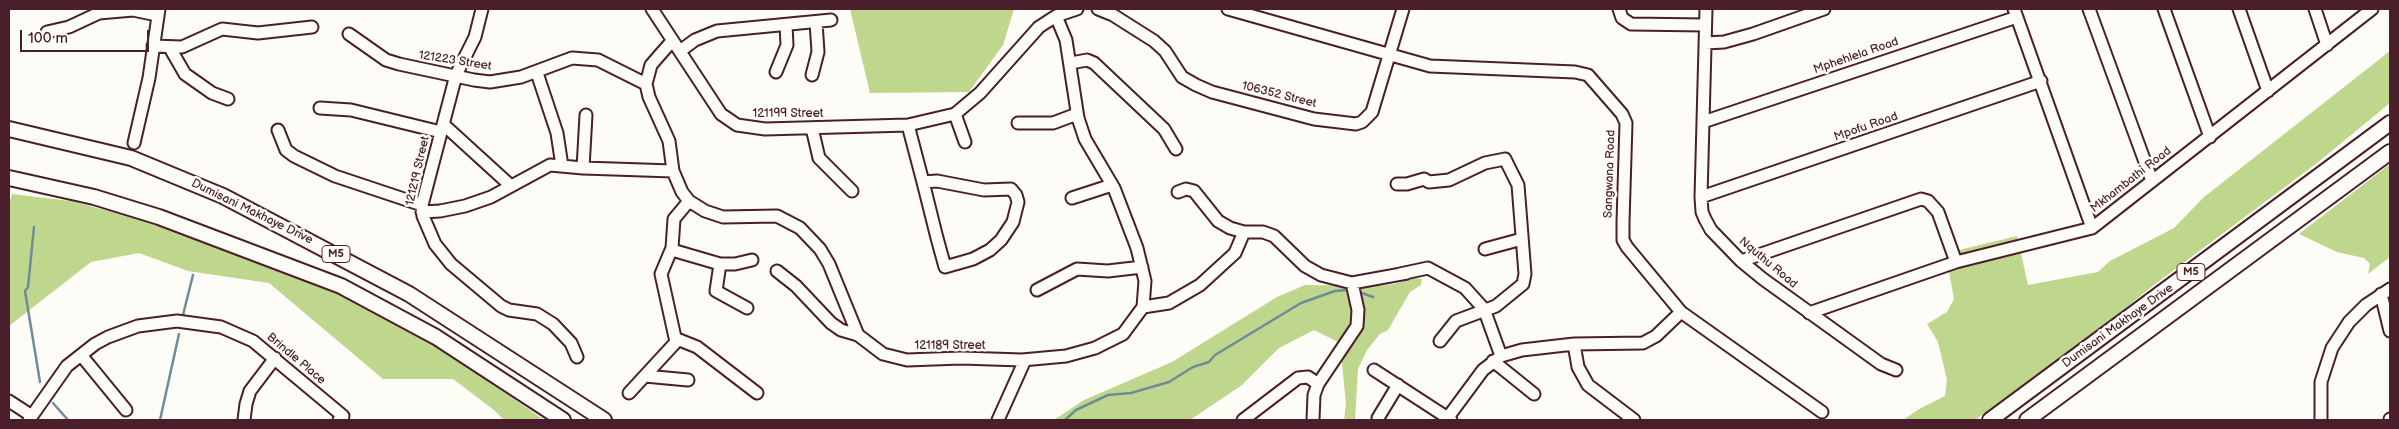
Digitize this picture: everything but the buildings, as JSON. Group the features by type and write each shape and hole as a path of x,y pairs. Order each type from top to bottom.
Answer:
{"main road":[{"name":"Dumisani Makhaye Drive","path":"1990,420 2390,123"},
{"name":"Dumisani Makhaye Drive","path":"9,129 130,158 216,193 409,294 604,420"},
{"name":"Dumisani Makhaye Drive","path":"2027,420 2390,152"},
{"name":"M5","path":"9,178 94,197 151,214 341,286 436,337 563,420"}],"street":[{"name":"121219 Street","path":"482,9 475,37 456,76 422,208 435,244 451,264 501,306 509,310 537,314 554,324 570,343 577,357"},
{"name":"121199 Street","path":"652,9 721,114 728,120 746,128 908,125 955,114"},
{"path":"965,142 955,114 980,93 1039,27 1056,16 1077,9"},
{"name":"106352 Street","path":"1098,9 1113,15 1154,41 1165,51 1182,77 1196,85 1212,92 1314,118 1356,124 1367,118 1375,104 1387,56 1403,9"},
{"name":"Sangwana Road","path":"1228,9 1387,56 1439,68 1575,72 1593,79 1622,114 1626,123 1623,222 1625,244 1681,312 1822,412"},
{"path":"1619,9 1622,18 1631,24 1705,25"},
{"name":"Nquthu Road","path":"1706,9 1701,198 1702,212 1711,230 1741,261 1881,364 1896,370"},
{"path":"1705,43 1724,42 1753,34 1824,9"},
{"path":"2090,9 2152,181"},
{"path":"2164,9 2210,137"},
{"path":"2239,9 2268,91"},
{"path":"2315,9 2327,45"},
{"name":"Mkhambathi Road","path":"1810,313 1956,262 2092,228 2372,9"},
{"path":"47,32 69,27 99,13 133,10 158,12 149,78 134,143"},
{"path":"2016,13 2092,228"},
{"name":"Mphehlela Road","path":"1703,122 2016,13"},
{"path":"1056,16 1066,40 1077,114 1085,140 1112,185 1137,248 1145,280 1144,307 1169,303 1200,285 1235,253 1244,232"},
{"path":"680,51 695,40 717,31 831,20"},
{"path":"812,75 818,52 816,22"},
{"path":"776,72 787,45 786,25"},
{"path":"152,46 182,47 222,29 258,33 312,27"},
{"name":"121223 Street","path":"349,34 386,60 408,67 490,82 537,73 565,59 590,58 646,84"},
{"path":"672,41 651,65 646,84 649,97 669,141 673,171 682,192 689,202 705,211 723,217 777,216 800,228 820,249 829,264 858,335"},
{"path":"170,48 185,74 212,93 228,99"},
{"path":"1070,63 1087,60 1094,63 1164,129 1176,150"},
{"path":"537,73 557,133 562,166"},
{"name":"Mpofu Road","path":"1701,198 2041,82"},
{"path":"320,108 351,110 442,128 511,186"},
{"path":"583,168 586,114"},
{"path":"1018,122 1053,123 1077,114"},
{"path":"908,125 945,266 981,255 1001,240 1013,222 1018,207 1016,195 1008,188 984,190 937,181 923,182"},
{"path":"812,128 819,158 852,191"},
{"path":"278,130 286,150 294,156 335,176 422,208 440,211 465,206 491,197 550,165 673,171"},
{"path":"1397,184 1407,184 1424,179 1429,182 1449,180 1485,163 1500,160 1507,161 1518,186 1525,274 1523,284 1496,306 1456,321 1440,341"},
{"path":"1072,198 1112,185"},
{"path":"1178,192 1186,189 1194,192 1218,221 1244,232 1268,233 1281,241 1310,270 1333,279 1352,283 1407,273"},
{"path":"1741,261 1921,199 1928,201 1938,212 1956,262"},
{"path":"629,393 673,348 677,339 661,278 663,265 672,250 674,219 689,202"},
{"path":"1485,249 1522,240"},
{"path":"672,250 720,264 735,264 752,260"},
{"path":"720,264 716,291 747,308"},
{"path":"1037,290 1077,269 1108,270 1142,267"},
{"path":"1394,276 1428,268 1465,288 1484,309 1497,358 1534,394"},
{"path":"777,271 796,286 835,327 858,335"},
{"path":"1313,420 1314,395 1318,384 1356,326 1358,310 1352,283"},
{"path":"2386,291 2390,331"},
{"path":"2320,420 2321,382 2332,348 2349,322 2386,291"},
{"name":"121189 Street","path":"858,335 883,354 894,358 1025,360 1066,356 1105,344 1123,334 1144,307"},
{"path":"1374,370 1448,419 1483,370 1497,358 1574,344 1648,342 1681,312"},
{"name":"Brindle Place","path":"30,418 57,378 81,355 108,337 154,322 177,321 214,326 239,334 264,348 341,418"},
{"path":"677,339 697,347 757,392"},
{"path":"1574,344 1578,367 1588,385 1634,420"},
{"path":"81,355 126,410"},
{"path":"244,420 250,391 275,358"},
{"path":"998,420 1025,360"},
{"path":"645,376 688,380"},
{"path":"1243,420 1298,378 1306,376 1318,384"},
{"path":"1378,418 1398,385"},
{"path":"9,401 30,418"}],"green space":[{"path":"850,9 1014,9 1003,45 969,92 870,93"},
{"path":"2390,51 2390,103 2317,163 2150,288 2111,320 1975,420 1903,420 1919,409 1945,396 1947,380 1938,342 1927,324 1947,312 1954,299 1946,256 1963,249 2017,236 2028,285 2098,272 2110,261 2174,228 2204,197"},
{"path":"2390,164 2390,257 2368,274 2370,264 2364,258 2337,252 2299,234"},
{"path":"12,194 70,201 133,217 329,287 438,346 544,420 504,420 494,410 453,379 383,379 269,283 188,271 139,253 91,262 9,326 9,205"},
{"path":"1415,278 1422,279 1421,285 1410,292 1388,330 1380,334 1367,350 1358,369 1355,420 1344,420 1346,404 1340,343 1314,330 1279,348 1242,385 1190,420 1054,420 1084,400 1172,362 1277,297 1305,285 1377,286 1394,284"}],"waterway":[{"path":"34,227 28,287 25,291 40,382"},
{"path":"183,315 193,275"},
{"path":"1065,420 1076,410 1108,395 1131,393 1169,382 1193,367 1209,362 1215,355 1301,303 1335,291 1347,290"},
{"path":"1359,292 1373,297"},
{"path":"160,420 179,334"},
{"path":"53,403 68,420"}]}
